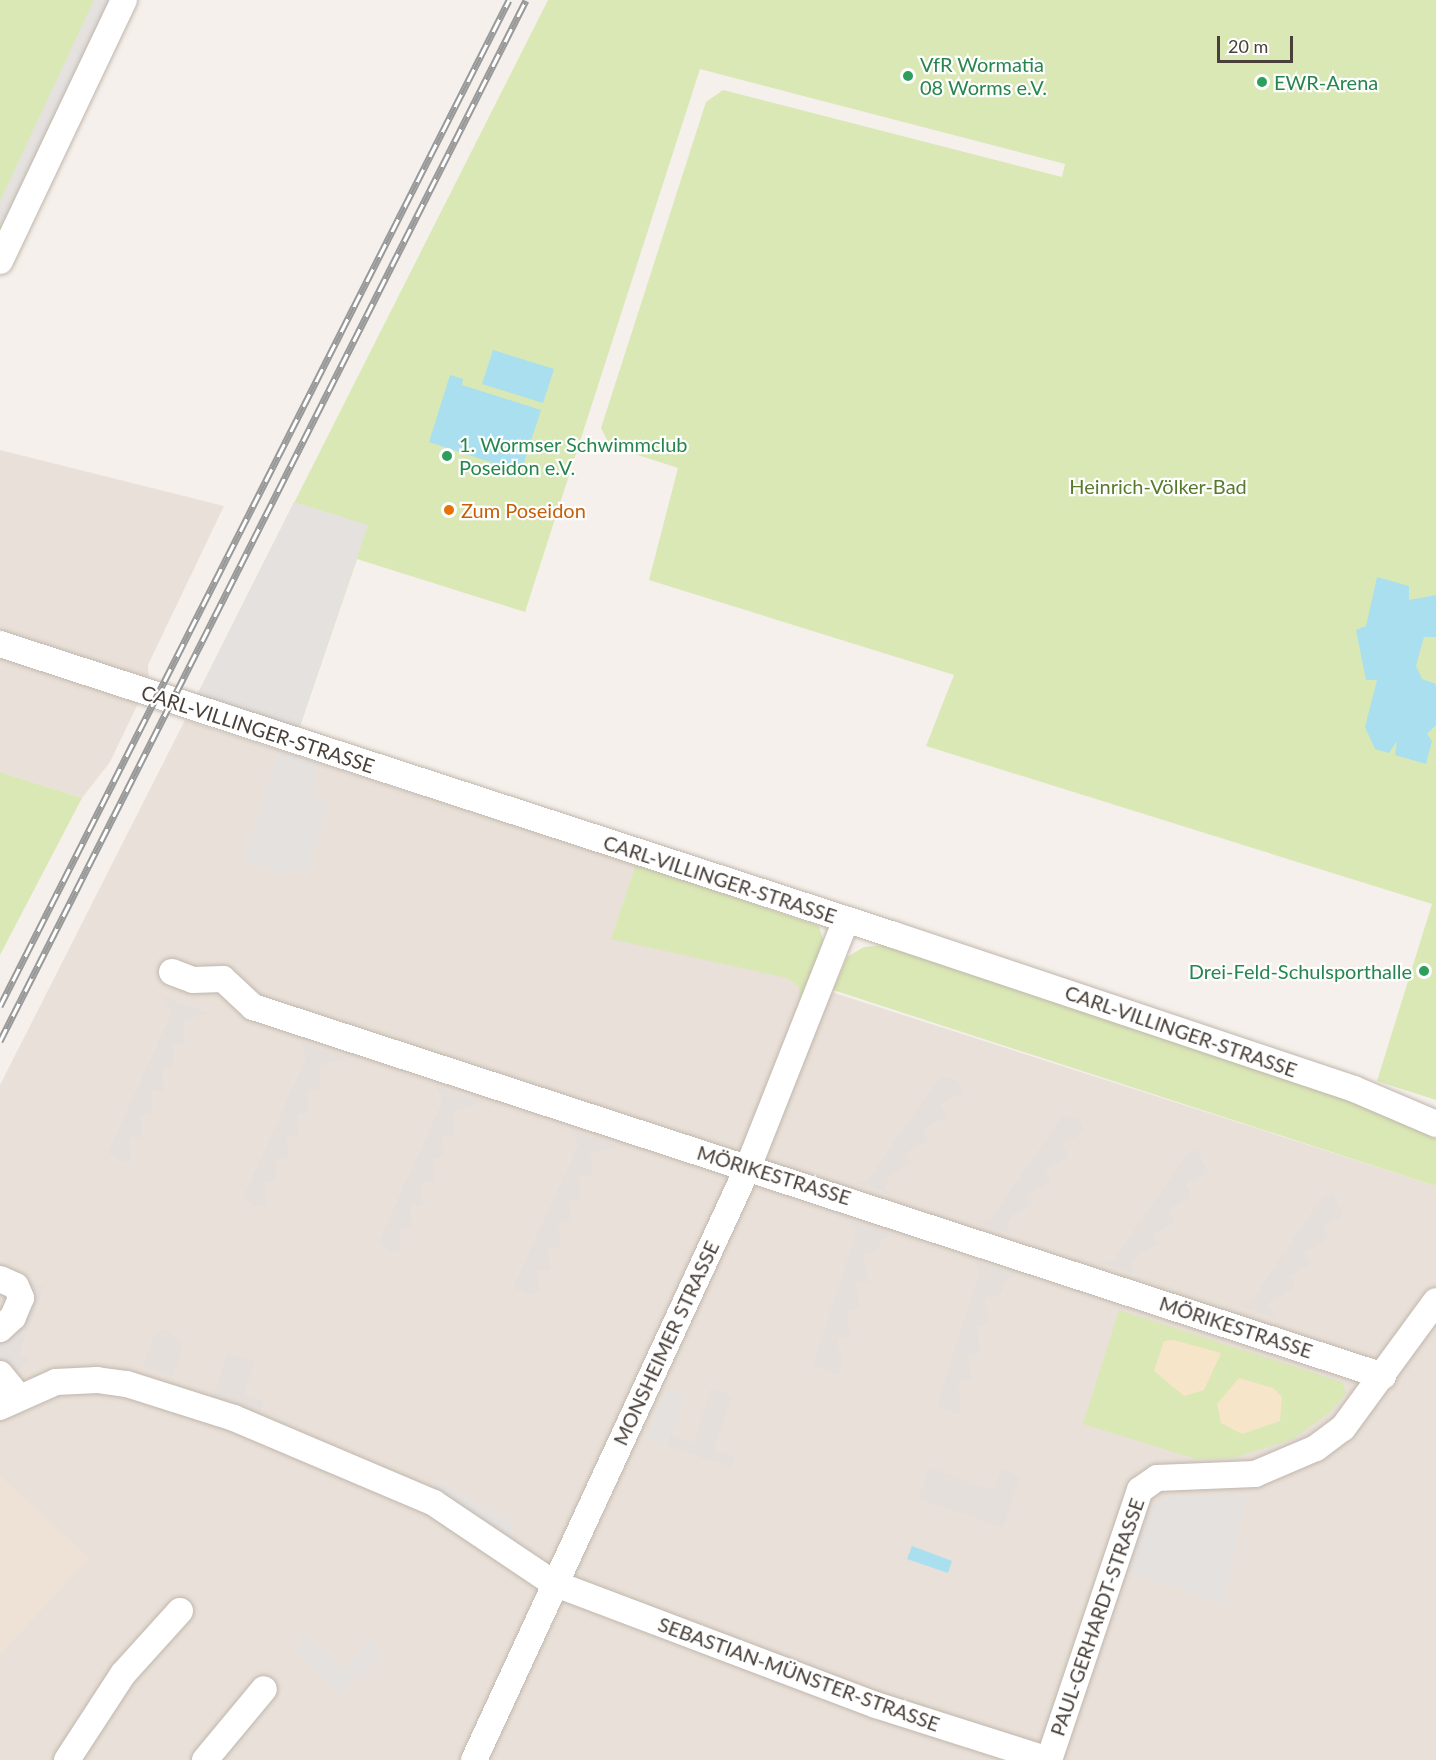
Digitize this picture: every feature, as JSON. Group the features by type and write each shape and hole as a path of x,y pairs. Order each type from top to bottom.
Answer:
{"street":[{"path":"0,261 124,0"},
{"name":"CARL-VILLINGER-STRASSE","path":"0,645 846,920 1354,1089 1436,1124"},
{"name":"MONSHEIMER STRASSE","path":"474,1760 552,1583 749,1165 846,920"},
{"name":"MÖRIKESTRASSE","path":"172,972 193,980 223,979 254,1007 749,1165 1383,1376"},
{"path":"0,1279 16,1286 21,1298 14,1317 0,1329"},
{"name":"PAUL-GERHARDT-STRASSE","path":"1048,1760 1140,1490 1157,1478 1230,1478 1292,1461 1343,1428 1436,1301"},
{"path":"0,1374 9,1401"},
{"name":"SEBASTIAN-MÜNSTER-STRASSE","path":"9,1401 56,1382 113,1382 234,1418 434,1503 552,1583 876,1705 1048,1760"},
{"path":"68,1760 123,1674 180,1611"},
{"path":"205,1760 264,1689"}],"shaded area":[{"path":"94,0 115,0 8,228 0,226 0,201"},
{"path":"0,450 224,506 148,665 149,681 110,762 82,798 0,772"},
{"path":"294,502 368,525 298,732 196,697"},
{"path":"185,720 648,868 629,927 1436,1186 1436,1760 0,1760 0,1085"},
{"path":"279,751 319,764 310,795 330,802 306,874 289,868 286,875 244,860"},
{"path":"164,997 208,1013 184,1021 185,1044 173,1045 174,1067 163,1068 164,1091 152,1091 153,1114 141,1115 142,1137 130,1138 131,1161 119,1161 108,1152 171,1013"},
{"path":"300,1042 347,1058 319,1067 320,1089 308,1090 309,1113 297,1113 299,1136 287,1137 288,1159 276,1160 277,1182 265,1183 266,1206 254,1206 243,1197 306,1058"},
{"path":"941,1075 957,1080 964,1092 941,1104 947,1117 923,1129 929,1141 906,1153 911,1163 889,1177 885,1188 891,1194 856,1183 868,1179"},
{"path":"435,1086 483,1102 454,1112 455,1135 443,1136 444,1158 433,1159 434,1181 422,1182 423,1205 411,1206 412,1228 400,1229 401,1251 389,1252 378,1243 442,1102"},
{"path":"1063,1115 1079,1119 1085,1132 1063,1144 1069,1157 1046,1169 1052,1181 1028,1195 1033,1205 1013,1215 1007,1226 1011,1234 976,1222 990,1219"},
{"path":"571,1130 620,1146 591,1154 593,1176 579,1177 581,1199 569,1200 572,1222 559,1224 561,1247 548,1249 550,1270 538,1271 540,1294 528,1295 513,1287 578,1145"},
{"path":"1197,1149 1208,1173 1186,1184 1192,1197 1169,1209 1175,1222 1153,1234 1159,1244 1133,1259 1132,1269 1140,1275 1101,1263 1114,1259 1186,1155"},
{"path":"1333,1192 1344,1215 1323,1226 1329,1239 1305,1252 1312,1264 1290,1276 1295,1287 1268,1304 1277,1318 1238,1305 1251,1301 1322,1197"},
{"path":"848,1220 895,1235 882,1239 876,1253 863,1255 869,1281 856,1283 860,1309 847,1311 850,1337 837,1339 843,1361 839,1375 812,1366 856,1233"},
{"path":"974,1261 1017,1275 1008,1278 1000,1296 986,1298 990,1324 977,1326 981,1352 968,1354 972,1379 959,1381 961,1415 936,1407 979,1272"},
{"path":"0,1271 44,1287 19,1354 29,1358 27,1365 0,1380 0,1319 7,1298 0,1296"},
{"path":"165,1329 184,1344 173,1377 143,1367 154,1334"},
{"path":"227,1353 255,1362 244,1394 264,1401 259,1416 212,1400"},
{"path":"711,1388 733,1395 714,1449 736,1457 732,1468 667,1446 671,1435 693,1443"},
{"path":"667,1389 685,1395 667,1446 645,1438"},
{"path":"929,1467 993,1490 1001,1469 1021,1476 1003,1528 918,1499"},
{"path":"0,1476 89,1558 0,1655"},
{"path":"432,1478 510,1522 514,1544 435,1495"},
{"path":"1175,1495 1247,1495 1223,1604 1129,1572 1149,1513 1155,1504"},
{"path":"307,1636 354,1679 341,1693 294,1650"},
{"path":"369,1641 383,1653 358,1680 345,1667"}],"green space":[{"path":"0,0 115,0 0,245"},
{"name":"Heinrich-Völker-Bad","path":"548,0 1436,0 1436,1100 1377,1081 1432,904 926,746 954,675 649,580 678,468 610,446 601,428 706,102 723,90 1062,177 1065,164 700,69 525,612 357,559 298,732 196,697"},
{"path":"0,772 82,798 0,955"},
{"path":"636,864 819,926 824,943 800,1000 799,987 787,978 611,939"},
{"path":"886,945 1350,1097 1436,1139 1436,1186 833,990 847,957 864,947"},
{"path":"1119,1310 1342,1382 1346,1393 1329,1413 1293,1439 1233,1458 1196,1459 1083,1424"}],"sand":[{"path":"1173,1340 1221,1353 1204,1390 1184,1396 1154,1371 1164,1341"},
{"path":"1239,1378 1273,1388 1282,1397 1280,1421 1242,1434 1221,1423 1217,1404"}],"water":[{"path":"493,350 554,369 543,403 482,384"},
{"path":"450,375 463,379 462,385 541,410 521,472 429,442"},
{"path":"1377,577 1409,586 1409,600 1436,595 1436,637 1424,637 1416,666 1422,679 1436,684 1436,725 1427,734 1432,741 1426,764 1395,755 1397,741 1389,753 1375,749 1365,727 1377,680 1366,680 1356,630 1366,626"},
{"path":"912,1546 952,1561 948,1573 907,1559"}],"railway":[{"path":"0,1006 509,0"},
{"path":"0,1041 526,0"}],"place":[{"name":"VfR Wormatia 08 Worms e.V.","path":"908,76"},
{"name":"EWR-Arena","path":"1262,82"},
{"name":"1. Wormser Schwimmclub Poseidon e.V.","path":"447,456"},
{"name":"Zum Poseidon","path":"449,510"},
{"name":"Drei-Feld-Schulsporthalle","path":"1424,971"}]}
